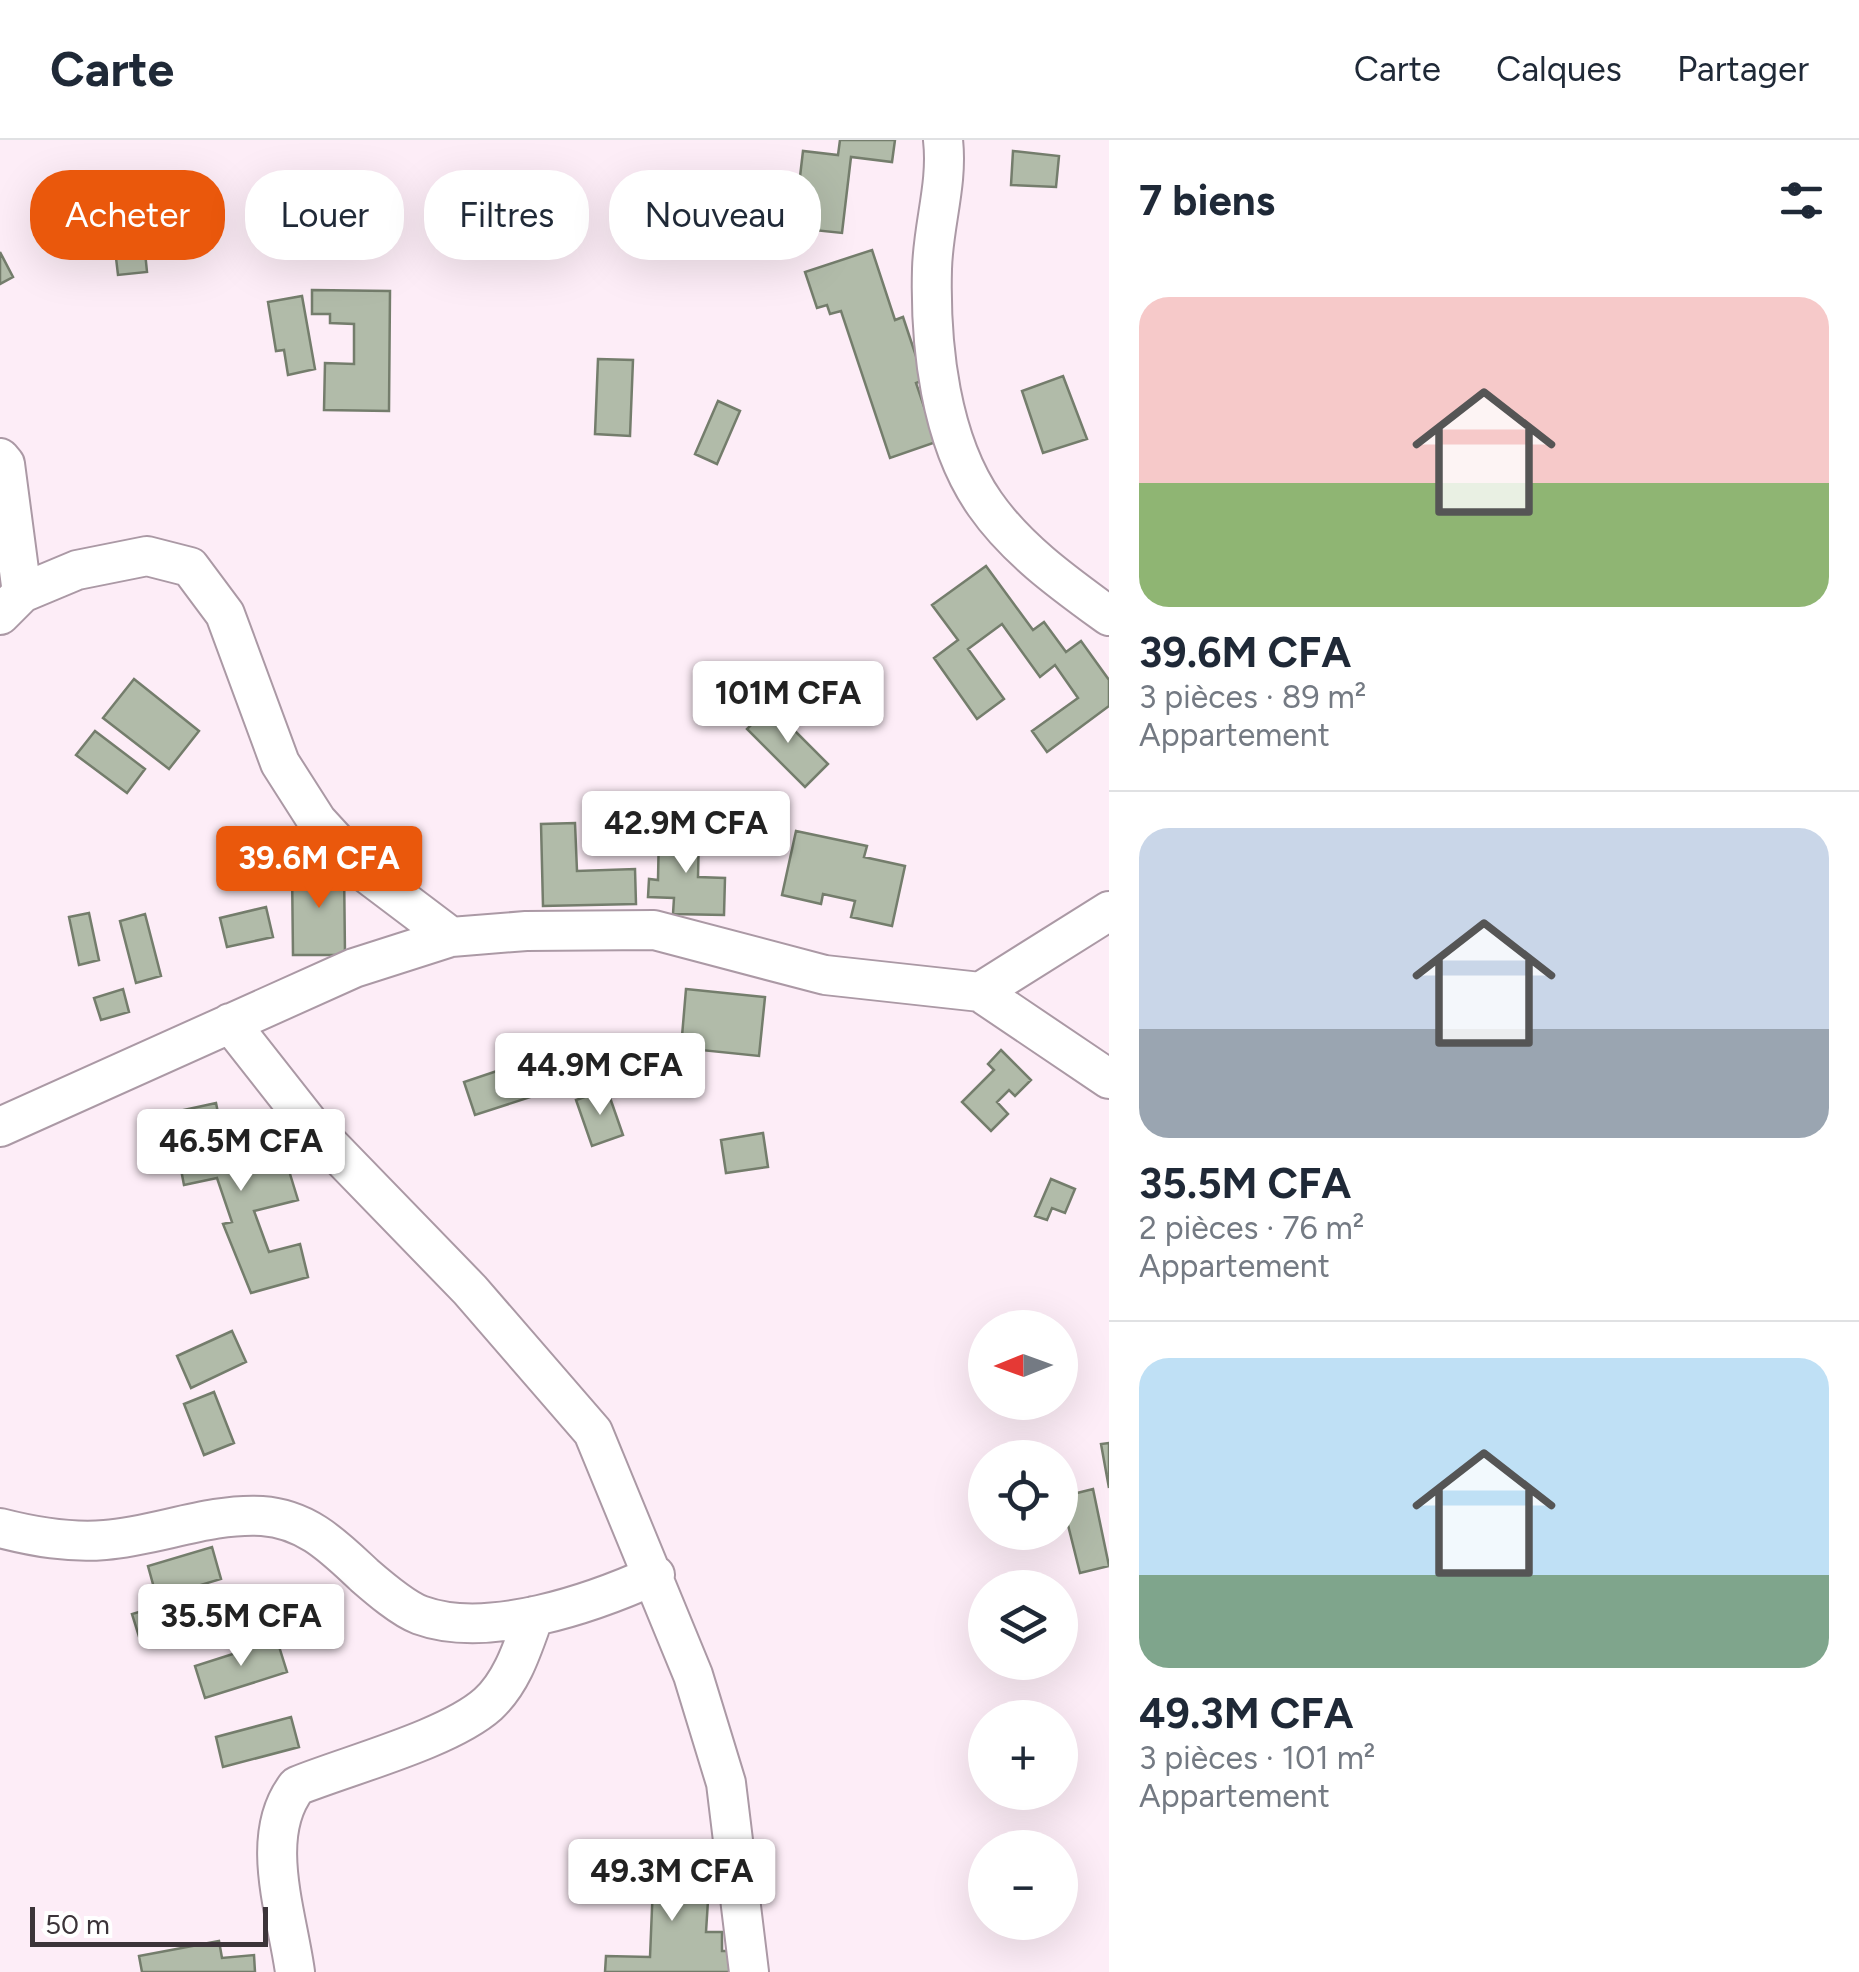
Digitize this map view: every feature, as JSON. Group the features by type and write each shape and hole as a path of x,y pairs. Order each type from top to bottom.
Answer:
{"street":[{"path":"943,140 946,167 932,267 936,365 954,437 984,503 1046,570 1109,616"},
{"path":"0,458 8,484 11,604 77,570 147,556 190,568 224,614 280,763 317,821 361,869 452,937"},
{"path":"980,992 1109,911"},
{"path":"0,1126 354,968 452,937 526,931 654,930 824,975 980,992 1109,1079"},
{"path":"230,1024 312,1126 470,1290 594,1432 693,1675 726,1783 749,1972"},
{"path":"0,1528 44,1539 104,1540 221,1518 263,1516 301,1524 419,1614 461,1622 534,1616 602,1599 655,1575"},
{"path":"295,1972 275,1832 280,1808 297,1786 462,1723 490,1703 512,1674 534,1616"}],"building":[{"path":"840,140 895,140 892,162 851,157 842,233 821,231 821,170 801,170 803,151 838,155"},
{"path":"1013,151 1059,156 1056,187 1011,185"},
{"path":"872,250 895,320 903,317 924,380 916,383 936,442 890,458 841,311 830,314 827,305 817,308 805,272"},
{"path":"0,252 13,277 0,284"},
{"path":"116,260 146,260 147,272 118,275"},
{"path":"312,290 390,291 389,411 324,410 325,363 354,364 354,324 330,323 330,314 312,314"},
{"path":"302,296 315,369 288,375 284,350 276,351 268,302"},
{"path":"598,359 633,360 630,436 595,434"},
{"path":"1063,376 1087,439 1043,453 1022,391"},
{"path":"718,401 740,411 717,464 695,454"},
{"path":"986,566 1033,630 1044,622 1066,652 1081,641 1109,680 1109,706 1047,752 1032,731 1078,698 1055,665 1040,677 1002,624 968,649 1004,699 977,719 934,658 958,640 932,605"},
{"path":"134,679 199,731 169,769 103,718"},
{"path":"770,706 828,764 805,787 747,729"},
{"path":"95,731 145,769 127,793 76,755"},
{"path":"575,823 577,871 635,869 636,904 543,906 541,824"},
{"path":"659,830 699,831 698,877 725,878 724,915 673,914 674,898 648,897 649,879 658,880"},
{"path":"796,831 867,846 864,857 905,866 892,926 851,917 855,901 823,894 821,904 782,895"},
{"path":"344,867 345,955 293,955 292,868"},
{"path":"266,907 273,937 227,947 220,918"},
{"path":"89,913 99,960 79,965 69,917"},
{"path":"145,914 161,976 136,983 120,921"},
{"path":"123,989 129,1012 101,1020 94,998"},
{"path":"686,989 765,997 759,1056 681,1048"},
{"path":"572,1046 583,1080 475,1115 464,1082"},
{"path":"1001,1050 1031,1080 1015,1096 1009,1090 997,1102 1008,1114 991,1131 962,1102 994,1070 988,1064"},
{"path":"607,1089 623,1135 592,1146 576,1100"},
{"path":"216,1103 228,1162 282,1148 298,1200 254,1211 269,1252 300,1244 308,1277 251,1293 223,1224 232,1222 217,1178 184,1185 170,1113"},
{"path":"763,1133 768,1167 726,1173 721,1140"},
{"path":"1051,1179 1075,1189 1065,1213 1052,1208 1047,1220 1035,1216"},
{"path":"232,1331 246,1362 191,1388 177,1356"},
{"path":"214,1392 234,1443 204,1455 184,1404"},
{"path":"1109,1443 1109,1488 1101,1444"},
{"path":"1093,1489 1109,1566 1080,1573 1074,1550 1078,1550 1078,1493"},
{"path":"212,1547 221,1579 187,1589 198,1627 141,1643 132,1614 159,1606 148,1566"},
{"path":"277,1640 287,1672 205,1698 195,1666"},
{"path":"291,1717 299,1747 223,1767 216,1737"},
{"path":"620,1855 671,1857 670,1883 709,1885 706,1932 722,1932 722,1951 732,1951 731,1972 605,1972 606,1956 650,1957 653,1884 619,1882"},
{"path":"219,1941 222,1958 254,1955 255,1972 142,1972 139,1956"}]}
